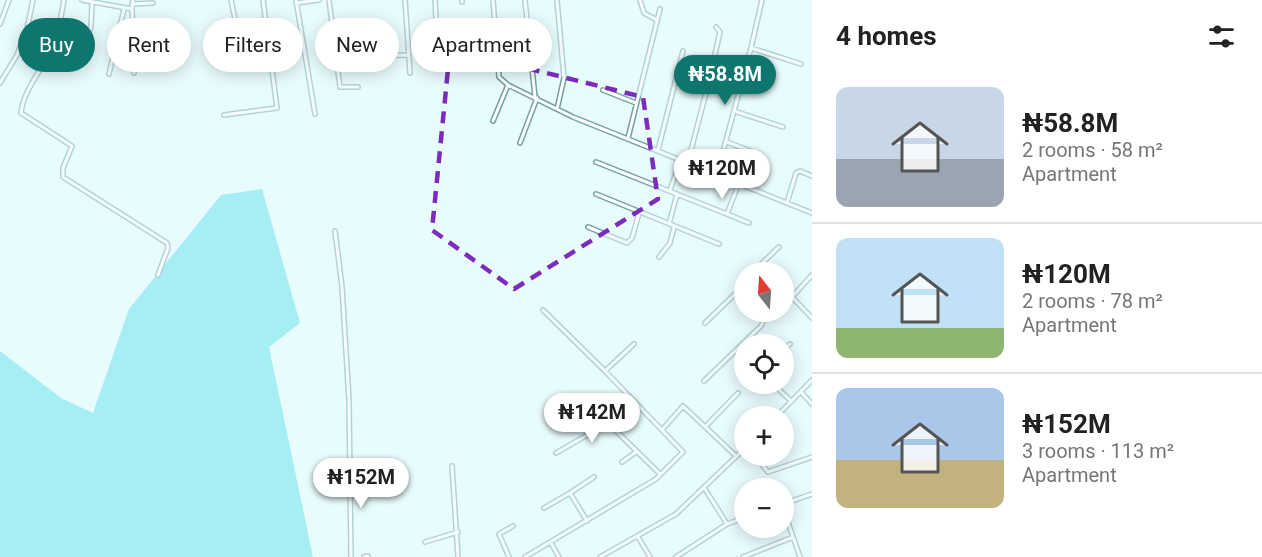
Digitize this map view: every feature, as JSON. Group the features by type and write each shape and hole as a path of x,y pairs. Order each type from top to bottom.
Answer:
{"street":[{"path":"0,24 9,0"},
{"path":"0,83 17,55 27,28 33,0"},
{"path":"64,0 60,24 48,56 27,92 21,113 72,146 63,168 63,177 167,243 168,248 158,275"},
{"path":"82,0 132,9"},
{"path":"231,0 235,18"},
{"path":"224,115 277,108 263,0"},
{"path":"315,114 296,2 319,0"},
{"path":"329,0 331,18"},
{"path":"405,0 410,73"},
{"path":"435,0 436,18"},
{"path":"493,0 499,77 508,85 557,109 812,213"},
{"path":"520,143 536,98 525,0"},
{"path":"557,0 564,78 557,109"},
{"path":"640,0 644,13 656,17 657,20"},
{"path":"717,173 727,142 762,0"},
{"path":"134,73 133,2 153,3"},
{"path":"92,3 92,18"},
{"path":"110,74 124,9"},
{"path":"628,138 660,9"},
{"path":"688,162 720,32 716,27"},
{"path":"751,48 801,64"},
{"path":"658,150 683,51"},
{"path":"399,55 408,55"},
{"path":"338,72 340,87 358,87"},
{"path":"743,78 765,87"},
{"path":"709,81 716,84"},
{"path":"494,121 508,85"},
{"path":"603,90 636,104"},
{"path":"734,111 783,127"},
{"path":"727,142 761,155"},
{"path":"670,190 681,159"},
{"path":"597,162 749,223"},
{"path":"786,203 796,173 800,171 812,176"},
{"path":"727,214 739,183"},
{"path":"596,194 719,244"},
{"path":"669,225 677,194"},
{"path":"588,227 627,243 632,238 639,213"},
{"path":"659,257 670,243 674,227"},
{"path":"335,231 342,281 349,400 351,557"},
{"path":"763,262 779,247"},
{"path":"812,275 792,297 812,318"},
{"path":"705,323 734,295"},
{"path":"525,557 656,479 683,452 543,310"},
{"path":"752,334 763,322"},
{"path":"605,371 634,344"},
{"path":"704,381 734,353"},
{"path":"786,406 812,380"},
{"path":"801,392 812,404"},
{"path":"706,426 737,394"},
{"path":"784,394 791,401"},
{"path":"556,453 608,423 632,401"},
{"path":"662,430 683,406 734,454"},
{"path":"608,423 660,474"},
{"path":"622,462 636,452"},
{"path":"600,557 676,514 705,489 734,458"},
{"path":"794,464 812,458"},
{"path":"452,466 458,557"},
{"path":"763,466 768,472 787,466"},
{"path":"544,508 594,477"},
{"path":"705,489 727,524"},
{"path":"570,493 587,520"},
{"path":"794,501 812,494"},
{"path":"676,557 734,522"},
{"path":"509,557 499,534 513,526"},
{"path":"425,542 458,532"},
{"path":"638,537 650,557"},
{"path":"794,537 800,557"},
{"path":"742,557 791,538"},
{"path":"551,543 559,557"}],"highlighted area":[{"path":"450,49 643,97 658,199 514,289 432,230"}],"shaded area":[{"path":"262,189 300,323 269,347 313,557 0,557 0,351 61,398 93,413 129,309 221,195"}]}
